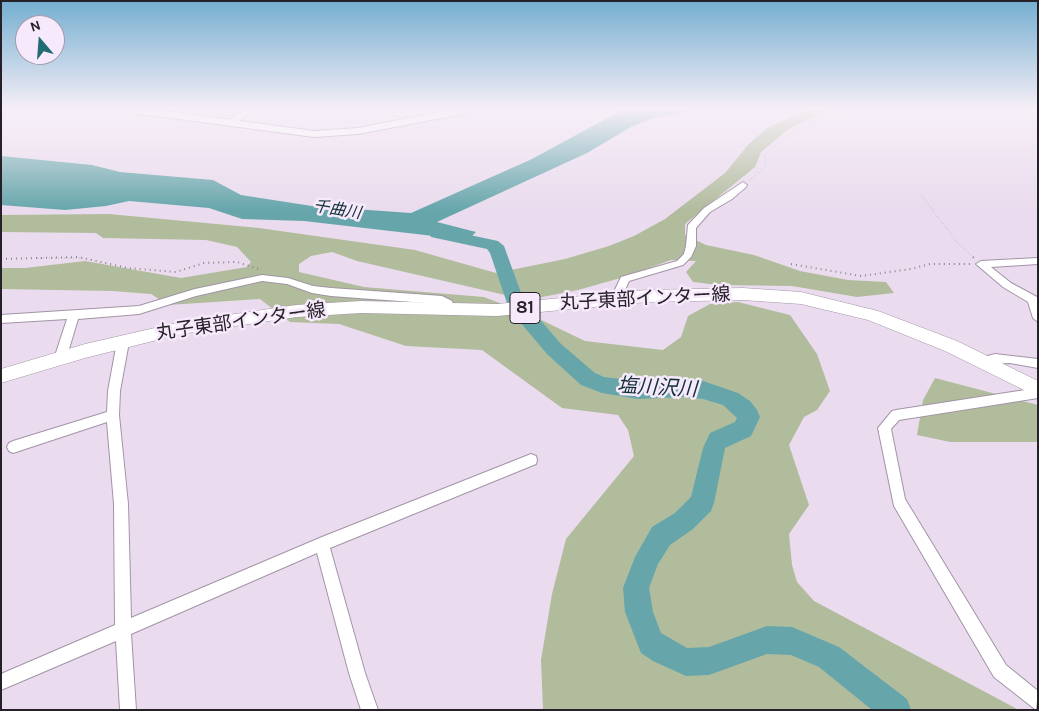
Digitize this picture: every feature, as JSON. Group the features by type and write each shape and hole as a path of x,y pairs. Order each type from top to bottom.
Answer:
{"main road":[{"name":"丸子東部インター線","path":"1,376 123,342 196,325 296,311 361,307 497,310 616,298 764,294 801,298 872,314 930,336 1038,391"}],"street":[{"path":"616,298 625,279 680,263 688,255 691,246 691,227 707,210 729,197 743,185"},
{"path":"981,264 1038,261"},
{"path":"981,264 1008,285 1033,300 1038,318"},
{"path":"1,319 139,310 195,293 262,278 288,280 312,289 331,292 442,300 448,304 450,310"},
{"path":"60,359 74,315"},
{"path":"123,342 114,391 113,415 121,504 123,631 128,710"},
{"path":"984,362 995,358 1038,364"},
{"path":"1038,391 896,415 884,428 899,501 1000,671 1038,702"},
{"path":"13,447 113,415"},
{"path":"1,682 322,544 531,460"},
{"path":"322,544 357,673 370,710"}],"path":[{"path":"743,185 765,167 765,155 777,143"},
{"path":"921,195 957,242 981,264"},
{"path":"1,259 78,257 128,268 176,272 204,263 237,262 265,270"},
{"path":"791,264 861,276 911,269 930,264 981,264"}],"shaded area":[{"path":"750,143 772,143 761,152 755,167 685,224 685,235 706,245 754,255 800,271 848,280 886,282 894,293 857,297 792,286 719,285 693,282 686,272 696,261 671,260 624,277 578,290 527,300 357,261 332,252 311,256 299,264 299,272 364,287 484,297 533,316 585,341 663,350 681,337 688,316 710,304 738,302 790,315 817,354 830,391 817,410 804,417 789,445 809,505 789,534 792,565 797,582 814,601 1019,710 543,710 541,660 552,594 566,539 634,456 628,430 618,415 562,408 482,350 406,346 339,324 290,322 260,299 168,305 151,294 112,291 1,289 1,268 25,268 85,261 181,278 247,267 251,262 237,247 206,240 103,238 96,233 1,232 1,215 109,214 259,228 415,250 496,273 565,259 609,246 634,236 665,219 725,173"},
{"path":"935,378 1038,405 1038,442 950,442 917,435 923,400"}],"water":[{"name":"千曲川","path":"561,143 604,143 587,153 437,222 476,232 468,240 304,221 242,219 209,208 129,201 106,206 65,210 1,205 1,156 92,165 120,172 213,180 241,195 312,206 411,213 532,159"}],"waterway":[{"name":"塩川沢川","path":"437,233 492,245 498,250 516,304 554,349 588,379 602,385 638,390 684,388 703,390 730,399 742,407 749,417 743,429 718,440 714,448 702,503 684,521 661,536 648,557 636,588 639,612 651,643 686,662 709,661 767,640 792,641 829,657 896,710"}]}
